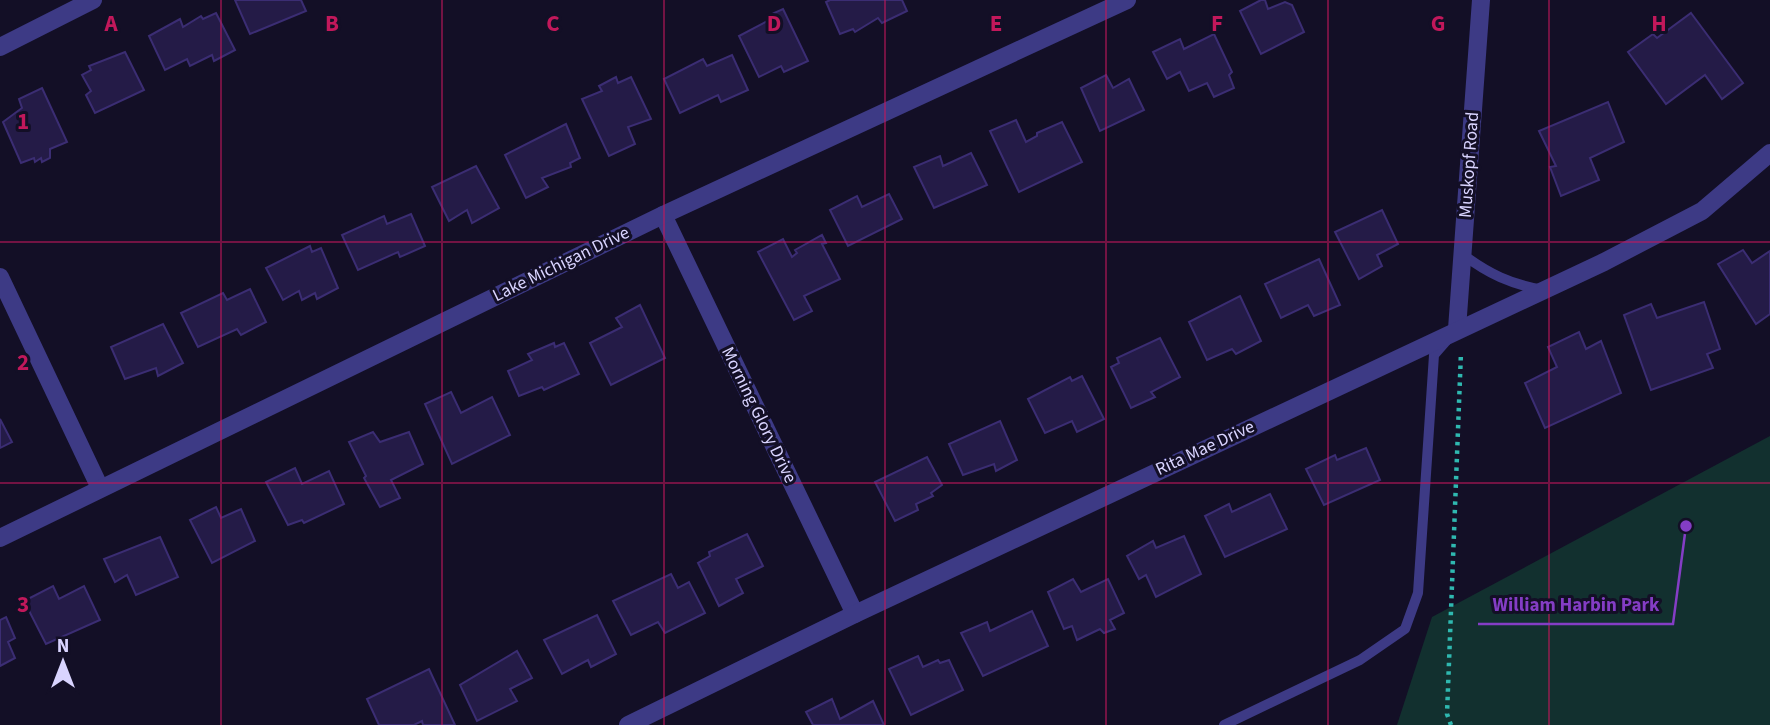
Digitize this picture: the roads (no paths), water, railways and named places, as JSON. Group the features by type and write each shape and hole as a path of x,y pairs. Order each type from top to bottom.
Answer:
{"street":[{"path":"0,47 93,0"},
{"name":"Lake Michigan Drive","path":"0,538 663,215 1127,0"},
{"name":"Muskopf Road","path":"1457,329 1481,0"},
{"name":"Rita Mae Drive","path":"628,725 855,614 1543,290 1702,211 1770,153"},
{"name":"Morning Glory Drive","path":"663,215 855,614"},
{"path":"0,277 100,488"}],"lane":[{"path":"1462,254 1492,276 1515,285 1543,290"},
{"path":"1224,725 1360,660 1405,629 1418,593 1434,355 1457,329"}],"place":[{"name":"William Harbin Park","path":"1686,526"}]}
